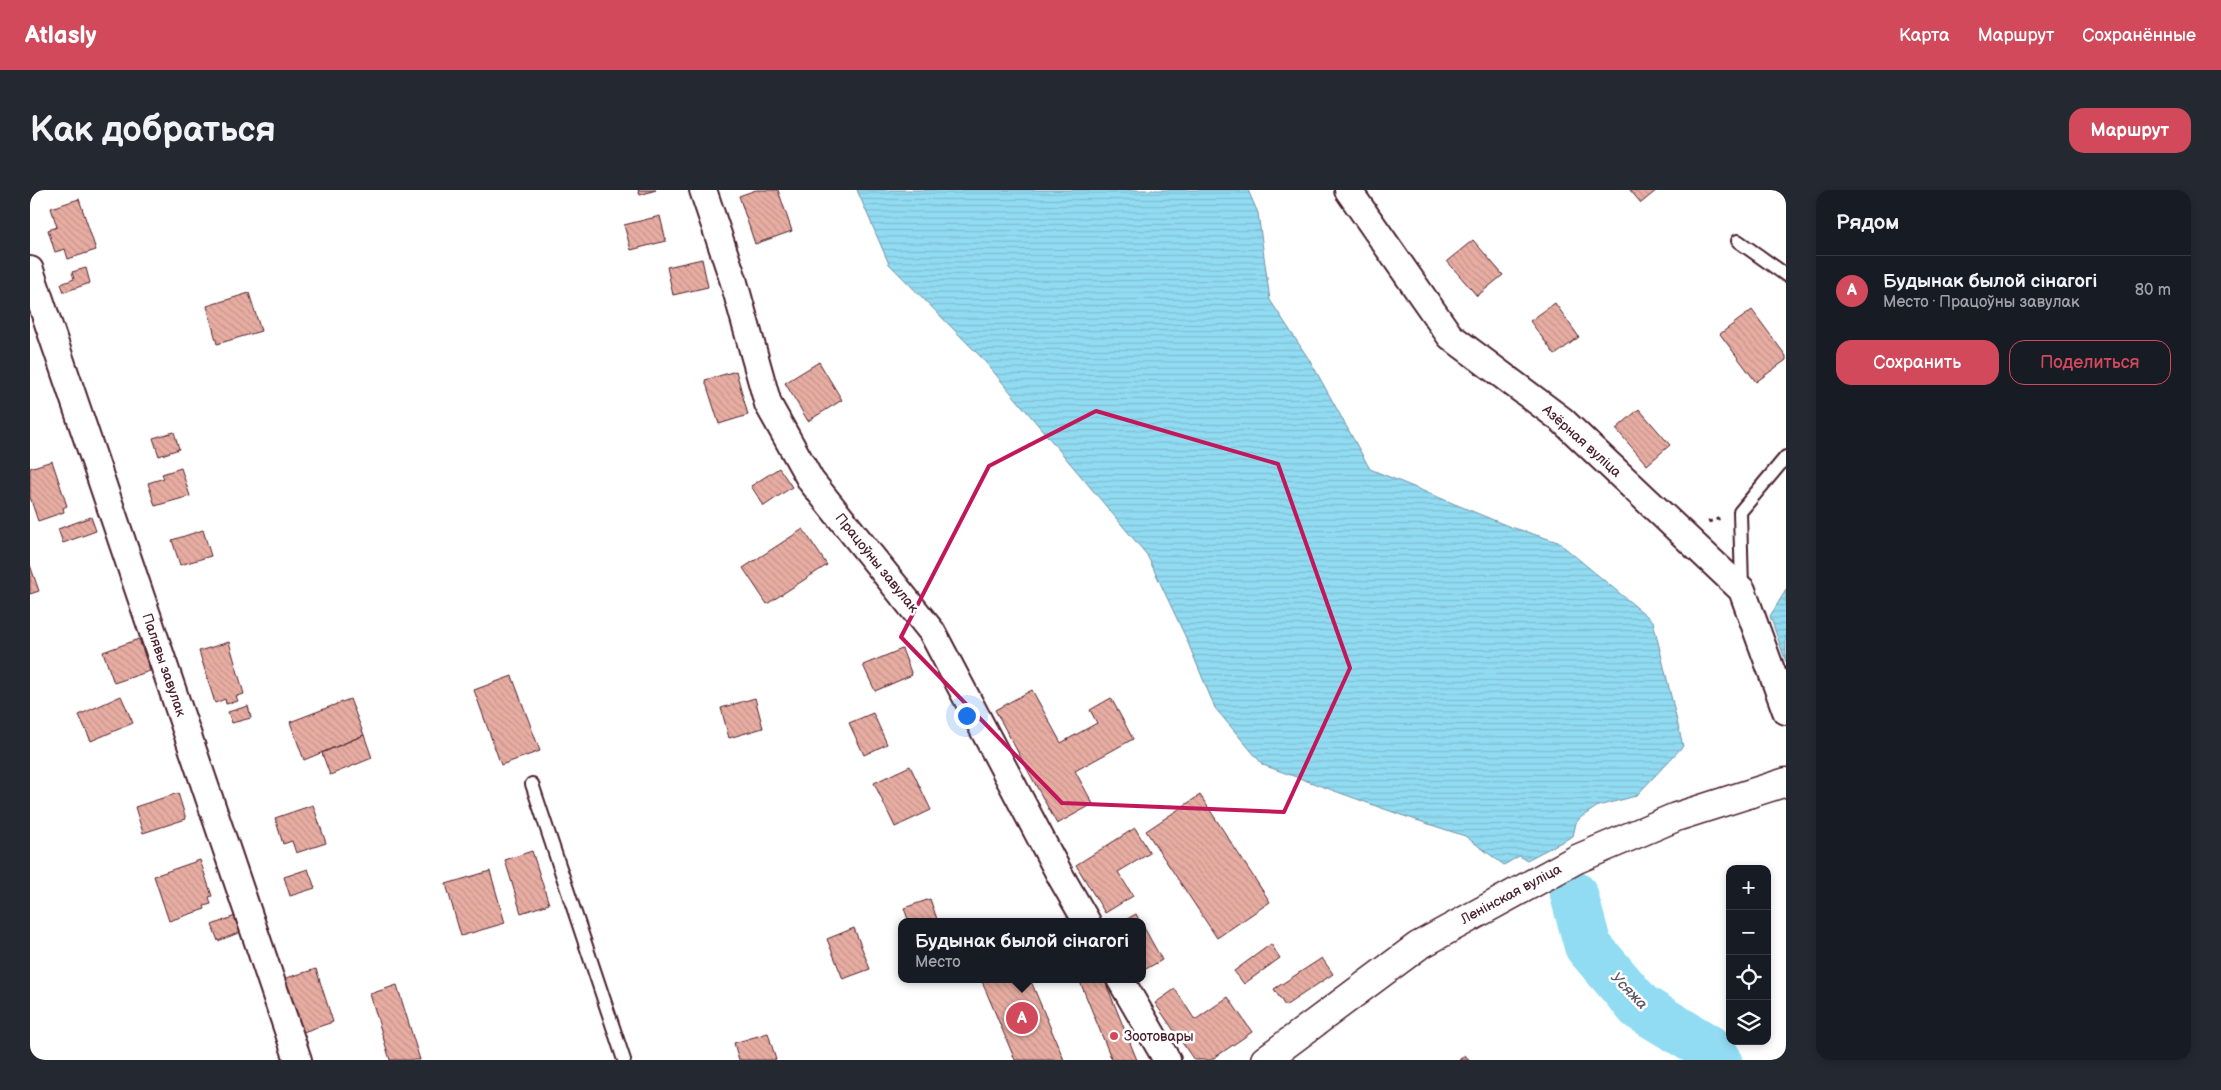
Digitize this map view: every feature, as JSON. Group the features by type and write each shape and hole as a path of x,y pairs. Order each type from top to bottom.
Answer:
{"street":[{"name":"Працоўны завулак","path":"703,190 733,279 768,404 811,481 932,632 1085,918"},
{"name":"Азёрная вуліца","path":"1348,190 1450,336 1562,420 1742,590 1786,711"},
{"name":"Палявы завулак","path":"30,270 298,1060"},
{"name":"Ленінская вуліца","path":"1271,1058 1418,946 1576,859 1676,817 1786,782"},
{"path":"1122,983 1167,1060"}],"lane":[{"path":"1738,241 1786,275"},
{"path":"1742,590 1740,512 1786,457"},
{"path":"532,784 624,1060"}],"highlighted area":[{"path":"1096,411 1278,464 1350,668 1284,812 1062,803 901,637 989,466"}],"water":[{"path":"857,190 1248,190 1258,213 1270,300 1312,364 1370,469 1508,526 1558,542 1653,621 1683,746 1636,796 1598,806 1580,818 1576,823 1573,836 1527,860 1519,856 1504,865 1465,836 1263,765 1215,708 1186,638 1147,555 981,357 889,264"},
{"path":"1786,590 1786,662 1770,616"}],"building":[{"path":"638,190 656,190 640,195"},
{"path":"756,190 778,190 792,231 755,244 739,196"},
{"path":"1630,190 1657,190 1641,203"},
{"path":"79,199 96,250 68,259 65,249 55,252 48,230 57,227 51,208"},
{"path":"660,216 666,241 631,250 624,225"},
{"path":"1473,240 1503,275 1477,296 1447,261"},
{"path":"702,259 708,287 673,295 667,267"},
{"path":"86,268 90,283 64,292 61,284 74,279 72,272"},
{"path":"249,293 261,331 217,344 207,306"},
{"path":"1555,303 1579,337 1555,355 1530,321"},
{"path":"1752,310 1786,356 1786,360 1756,382 1720,334"},
{"path":"819,362 842,400 808,421 785,383"},
{"path":"736,371 748,415 719,424 705,380"},
{"path":"1639,409 1670,445 1647,465 1616,429"},
{"path":"174,432 179,449 159,456 153,438"},
{"path":"52,461 67,506 63,508 64,512 38,521 30,497 30,468"},
{"path":"181,468 190,496 155,506 148,483 164,478 162,474"},
{"path":"779,468 792,487 764,506 751,486"},
{"path":"91,517 96,531 63,543 58,529"},
{"path":"803,529 827,565 767,604 743,568"},
{"path":"203,530 211,556 180,565 172,540"},
{"path":"30,565 39,591 30,594"},
{"path":"139,639 150,671 114,683 103,652"},
{"path":"229,642 244,694 236,696 238,701 226,704 225,699 215,703 199,651"},
{"path":"902,649 912,675 875,691 863,665"},
{"path":"512,676 540,751 501,765 474,690"},
{"path":"1032,690 1061,743 1097,723 1090,710 1111,698 1133,739 1075,771 1093,804 1057,824 995,710"},
{"path":"121,696 133,723 91,741 79,715"},
{"path":"755,698 763,728 729,738 721,708"},
{"path":"350,699 364,735 304,760 290,722"},
{"path":"248,706 251,718 232,723 228,712"},
{"path":"873,713 887,744 864,755 849,723"},
{"path":"364,735 372,758 330,775 322,753"},
{"path":"910,766 931,810 895,827 874,783"},
{"path":"178,793 186,819 143,833 135,807"},
{"path":"1200,795 1270,902 1217,938 1146,831"},
{"path":"313,805 326,843 296,853 292,841 283,844 275,818"},
{"path":"1135,828 1150,853 1118,872 1133,896 1105,913 1076,865"},
{"path":"532,851 549,904 521,913 505,860"},
{"path":"200,860 212,896 209,897 211,904 204,906 205,909 169,921 154,876"},
{"path":"308,869 315,888 290,896 284,877"},
{"path":"490,871 505,923 461,936 446,884"},
{"path":"930,899 937,918 908,918 904,908"},
{"path":"1136,914 1138,918 1129,918"},
{"path":"235,916 241,932 218,941 212,925"},
{"path":"854,928 870,969 843,979 827,939"},
{"path":"1146,931 1162,960 1146,969"},
{"path":"1271,944 1280,958 1244,984 1234,971"},
{"path":"1322,958 1333,974 1285,1006 1274,989"},
{"path":"316,969 333,1022 300,1033 283,979"},
{"path":"983,983 1032,983 1064,1060 1015,1060"},
{"path":"1081,983 1106,983 1137,1060 1112,1060"},
{"path":"397,985 420,1060 390,1060 370,994"},
{"path":"1175,989 1195,1020 1228,997 1252,1032 1211,1060 1194,1060 1155,1003"},
{"path":"768,1033 776,1060 739,1060 734,1043"},
{"path":"1465,1055 1469,1060 1459,1060"}],"waterway":[{"name":"Усяжа","path":"1574,895 1588,946 1640,1007 1711,1050 1718,1060"}],"place":[{"name":"Будынак былой сінагогі","path":"1022,1018"},
{"name":"Зоотовары","path":"1114,1036"}]}
